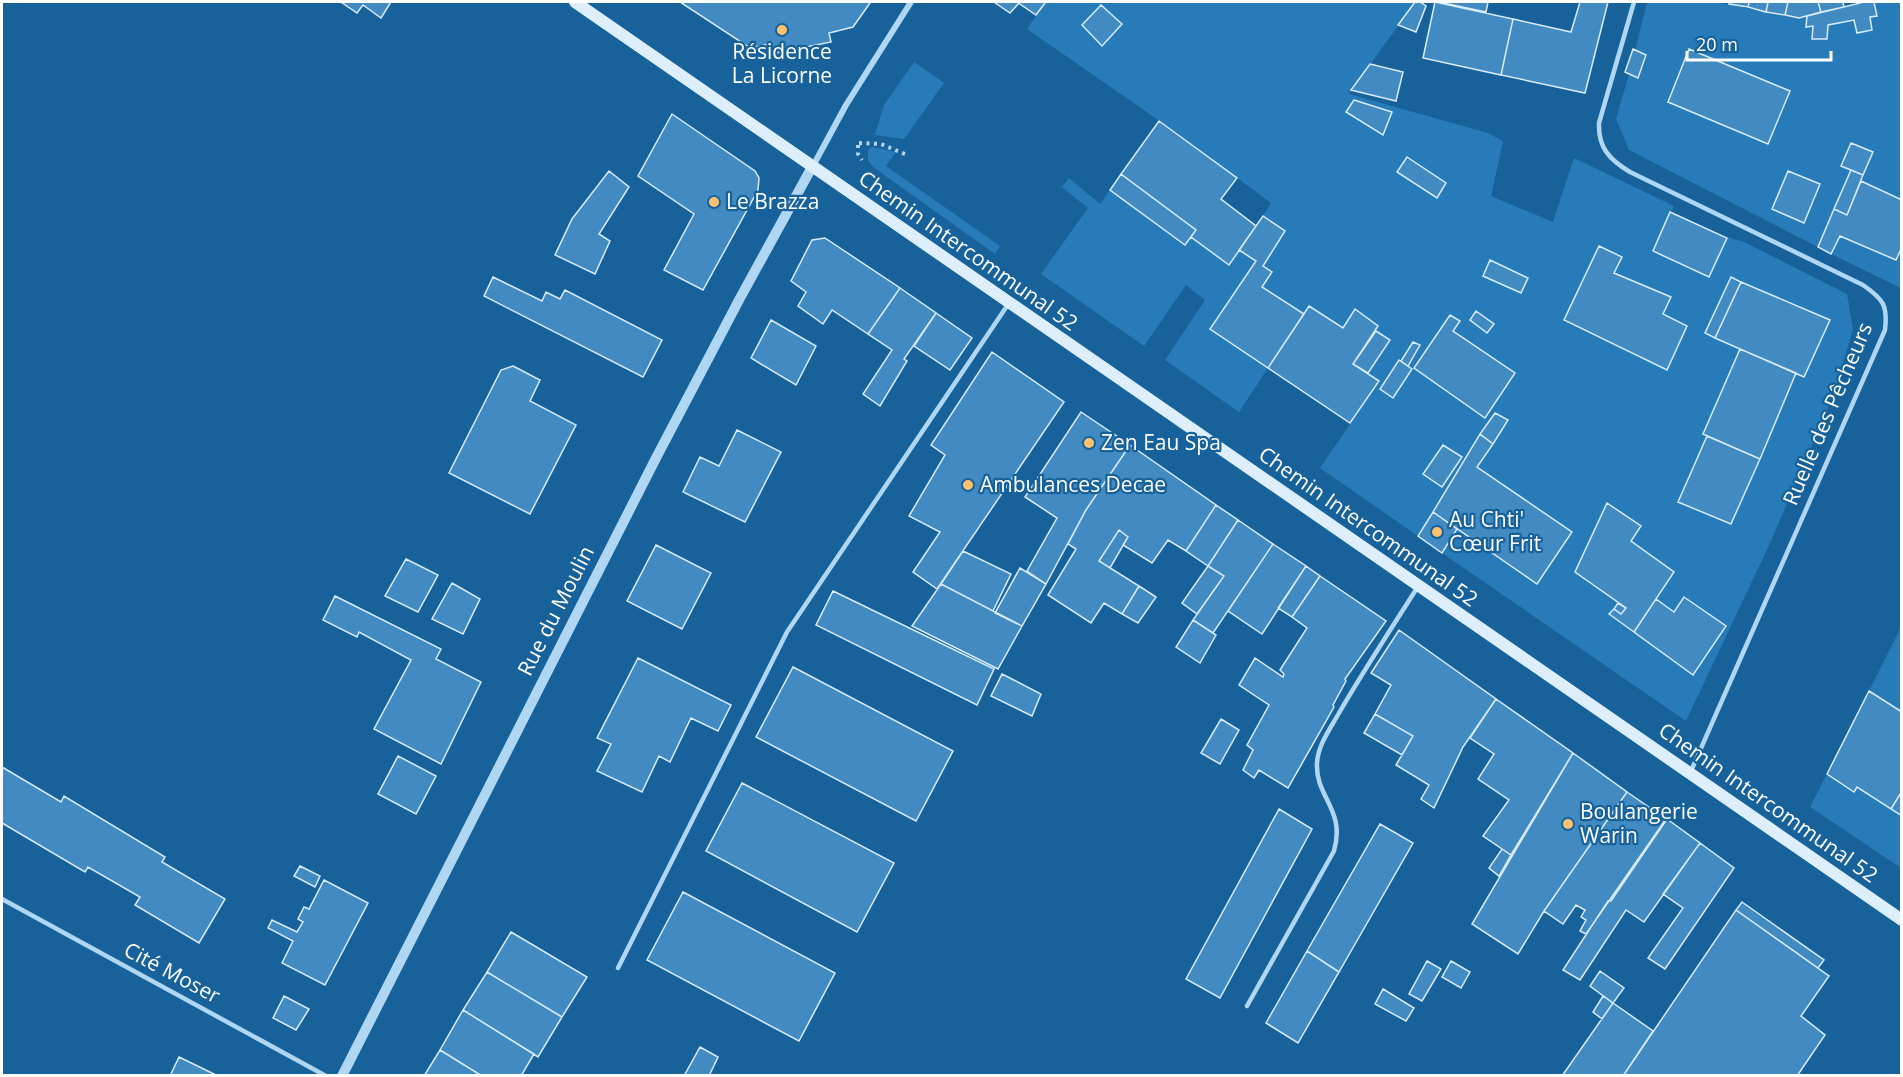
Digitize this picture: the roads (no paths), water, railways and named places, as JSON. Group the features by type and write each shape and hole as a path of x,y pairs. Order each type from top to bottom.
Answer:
{"main road":[{"name":"Chemin Intercommunal 52","path":"575,2 1902,920"}],"street":[{"path":"813,167 846,105 911,2"},
{"name":"Rue du Moulin","path":"342,1076 656,458 739,300 813,167"}],"lane":[{"name":"Ruelle des Pêcheurs","path":"1634,2 1599,123 1600,138 1605,153 1630,172 1863,285 1878,297 1886,309 1887,316 1885,330 1690,773"},
{"path":"618,968 788,632 1009,303"},
{"path":"1247,1006 1325,868 1336,844 1337,823 1321,786 1316,767 1320,747 1356,683 1419,585"},
{"name":"Cité Moser","path":"2,899 326,1076"}],"place":[{"name":"Résidence La Licorne","path":"782,30"},
{"name":"Le Brazza","path":"714,202"},
{"name":"Zen Eau Spa","path":"1089,443"},
{"name":"Ambulances Decae","path":"968,485"},
{"name":"Au Chti' Cœur Frit","path":"1437,532"},
{"name":"Boulangerie Warin","path":"1568,824"}]}
